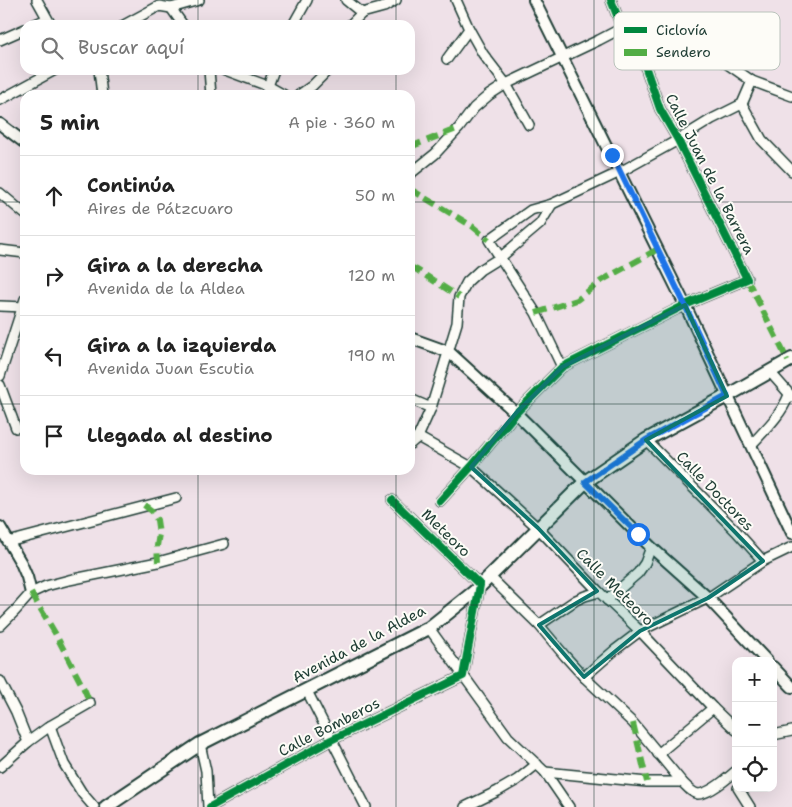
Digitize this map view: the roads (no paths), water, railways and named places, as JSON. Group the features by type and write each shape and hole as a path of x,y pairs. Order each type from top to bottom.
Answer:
{"main road":[{"name":"Avenida de la Aldea","path":"106,807 200,744 429,628 485,581 585,482 646,440 792,359"}],"street":[{"path":"38,0 48,20"},
{"path":"171,8 199,0"},
{"path":"296,20 307,0"},
{"path":"346,0 362,13"},
{"path":"355,20 362,13 384,7 396,0"},
{"path":"456,0 483,54 506,84 529,126"},
{"path":"534,0 564,57 685,305 792,534"},
{"name":"Calle Juan de la Barrera","path":"611,0 616,12"},
{"path":"132,20 159,3 171,8 179,20"},
{"path":"447,59 469,29"},
{"path":"0,40 20,31"},
{"path":"415,170 435,154 474,108 489,95 506,84 614,32"},
{"name":"Calle Juan de la Barrera","path":"646,70 660,109 678,140 747,279 685,305"},
{"path":"736,70 752,81 792,96"},
{"path":"0,100 46,75"},
{"path":"98,75 101,90"},
{"path":"210,75 211,90"},
{"path":"236,75 267,90 272,75"},
{"path":"306,90 323,75"},
{"path":"562,367 536,313 489,240 531,210 552,204 620,172 712,119 742,104 752,81"},
{"path":"742,104 762,140 792,171"},
{"path":"0,124 20,139"},
{"path":"0,193 20,210"},
{"path":"415,440 431,408 458,323 459,298 467,282 480,270 501,257 540,224 552,204"},
{"path":"0,250 20,252"},
{"path":"0,306 20,304"},
{"path":"440,501 516,413 562,367 685,305"},
{"path":"0,376 20,316"},
{"path":"415,340 449,352 516,413 651,547 708,598 763,657"},
{"path":"751,445 775,420 791,395 770,372"},
{"path":"0,385 16,428"},
{"path":"415,401 431,408"},
{"name":"Calle Meteoro","path":"418,437 471,467 538,528 732,726"},
{"name":"Calle Doctores","path":"646,440 763,561"},
{"path":"8,542 176,498"},
{"name":"Meteoro","path":"392,500 539,625 584,677 633,723 690,790 697,794 705,792 732,775"},
{"path":"0,528 21,563 31,593"},
{"path":"0,626 31,593 46,586 158,562 224,544"},
{"path":"608,600 638,573 645,563 651,547"},
{"path":"584,677 640,631 708,598 763,561 792,547"},
{"path":"463,676 485,581"},
{"path":"539,625 576,600 599,592"},
{"path":"429,628 508,737 545,772 566,806"},
{"path":"777,671 792,687"},
{"name":"Calle Bomberos","path":"209,807 331,740 463,676"},
{"path":"0,680 28,742"},
{"path":"306,691 366,807"},
{"path":"0,767 28,742 50,726 90,703"},
{"path":"658,754 713,708"},
{"path":"50,726 64,764 82,793 94,807"},
{"path":"777,734 792,731"},
{"path":"200,744 206,771 209,807"},
{"path":"465,807 511,784 537,764"},
{"path":"545,772 647,782 682,782"},
{"path":"740,792 750,807"}]}
